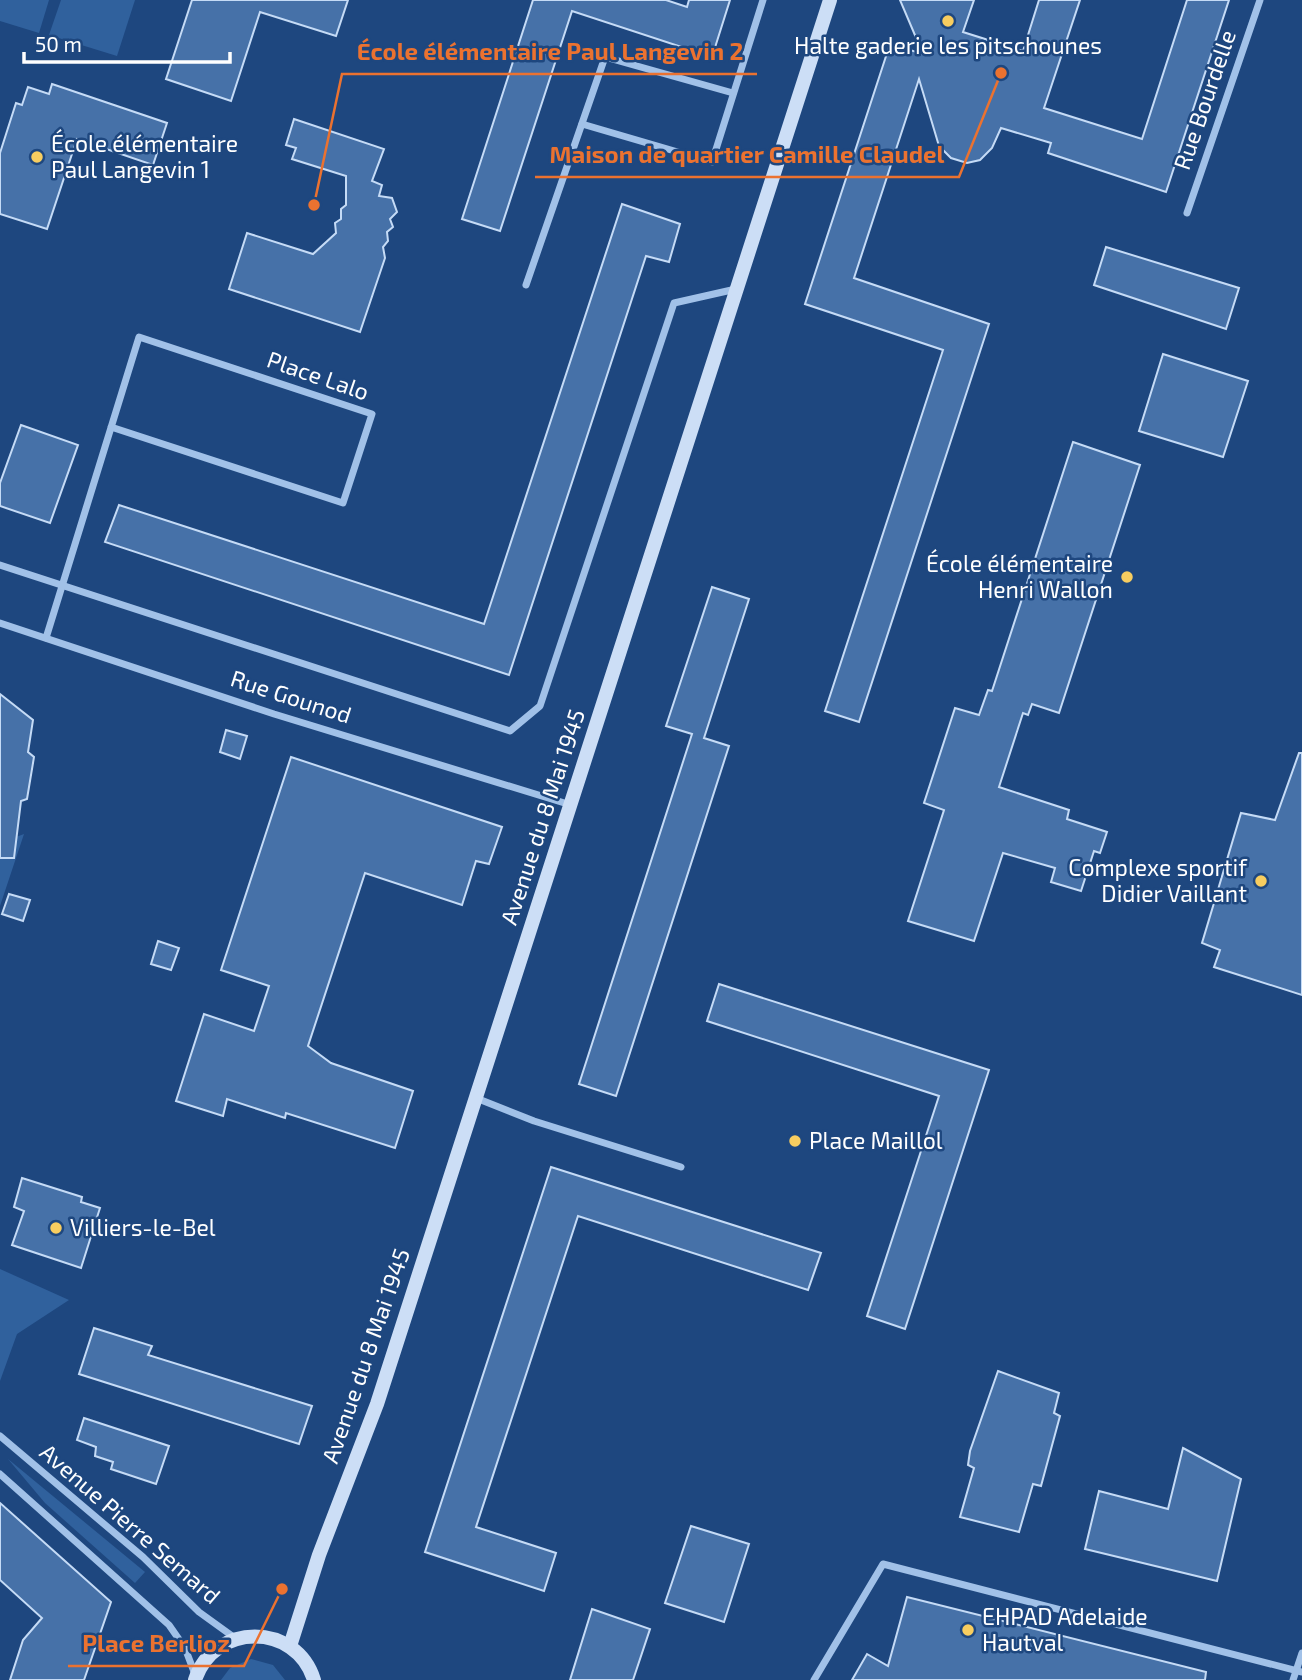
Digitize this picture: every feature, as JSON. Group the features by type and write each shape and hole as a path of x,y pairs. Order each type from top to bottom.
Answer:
{"main road":[{"name":"Avenue du 8 Mai 1945","path":"290,1646 319,1555 377,1404 830,0"},
{"path":"196,1679 211,1653 236,1638 254,1635 273,1638 290,1646 303,1657 314,1680"}],"street":[{"path":"582,124 712,162 763,0"},
{"name":"Rue Bourdelle","path":"1187,213 1260,0"},
{"path":"526,285 605,57 733,93"},
{"path":"0,565 510,731 541,706 674,303 737,289"},
{"name":"Place Lalo","path":"46,638 61,584 139,337 372,414 343,503 111,427"},
{"name":"Rue Gounod","path":"0,623 274,714 572,805"},
{"path":"475,1098 534,1121 681,1167"},
{"name":"Avenue Pierre Semard","path":"0,1436 143,1557 199,1612 236,1638"},
{"name":"Avenue Pierre Semard","path":"0,1474 169,1625 185,1648 196,1679"},
{"path":"814,1680 883,1564 1299,1671"},
{"path":"1293,1680 1299,1671 1302,1653"}],"shaded area":[{"path":"0,0 49,0 39,33 0,21"},
{"path":"61,0 135,0 117,56 49,35"},
{"path":"24,834 0,906 0,843"},
{"path":"0,1269 69,1300 17,1334 0,1381"},
{"path":"8,1459 145,1572 135,1583 45,1503"},
{"path":"251,1659 273,1665 285,1680 221,1680 230,1668"}],"building":[{"path":"192,0 348,0 336,36 260,12 231,101 166,79"},
{"path":"533,0 666,0 687,7 689,0 730,0 712,57 572,11 500,231 462,219"},
{"path":"900,0 974,0 963,32 1023,51 1039,0 1080,0 1044,108 1142,139 1187,0 1229,0 1166,192 1048,153 1051,143 1001,128 992,148 980,160 967,163 951,158 939,146 919,79 854,278 989,324 859,722 825,711 943,350 805,304 890,44 923,54"},
{"path":"52,84 167,123 153,165 77,139 47,229 0,214 0,153 16,103 22,105 28,87 49,94"},
{"path":"294,119 384,149 372,181 382,185 379,196 392,198 397,212 390,219 393,227 387,232 388,241 383,247 385,258 360,332 229,289 247,233 313,254 336,233 335,223 341,219 341,209 346,205 346,176 292,159 296,148 286,145"},
{"path":"622,204 680,224 669,262 646,256 509,675 105,542 119,505 484,624"},
{"path":"1106,247 1239,288 1226,329 1094,285"},
{"path":"1163,354 1248,381 1223,457 1139,431"},
{"path":"21,425 78,445 50,523 0,506 0,483"},
{"path":"1073,442 1140,465 1059,713 1032,704 1028,715 1023,713 999,787 1069,810 1067,819 1107,832 1100,853 1094,851 1081,891 1051,882 1055,868 1003,853 974,941 908,921 944,810 924,803 955,708 979,715 988,690 992,691"},
{"path":"712,587 749,599 704,738 729,746 616,1096 579,1084 692,734 666,726"},
{"path":"0,694 33,720 28,752 34,757 27,799 21,801 14,858 0,858"},
{"path":"226,730 247,736 240,759 220,752"},
{"name":"Complexe sportif Didier Vaillant","path":"1299,753 1302,753 1302,995 1214,967 1220,950 1202,943 1241,813 1275,820"},
{"path":"291,757 502,827 489,864 476,861 462,905 365,873 308,1046 331,1063 413,1091 395,1148 286,1113 285,1118 227,1099 223,1116 176,1101 204,1014 254,1031 269,986 221,970"},
{"path":"9,894 30,900 23,921 2,914"},
{"path":"158,941 179,948 171,970 151,964"},
{"path":"719,984 989,1070 905,1329 867,1316 939,1096 707,1021"},
{"path":"551,1167 821,1253 808,1290 578,1216 476,1527 556,1553 544,1591 425,1552"},
{"name":"Villiers-le-Bel","path":"22,1178 82,1197 81,1202 100,1208 81,1268 12,1245 24,1211 14,1207"},
{"path":"94,1328 152,1346 148,1355 312,1406 299,1444 79,1374"},
{"path":"998,1371 1059,1393 1054,1413 1060,1416 1041,1486 1033,1484 1019,1532 960,1517 974,1468 968,1465 970,1451"},
{"path":"84,1418 169,1446 156,1484 111,1469 113,1462 95,1456 96,1447 77,1440"},
{"path":"1183,1448 1241,1479 1217,1581 1085,1549 1099,1491 1168,1509"},
{"path":"0,1503 111,1602 84,1680 10,1680 23,1640 42,1618 0,1580"},
{"path":"691,1526 749,1544 724,1622 665,1603"},
{"name":"EHPAD Adelaide Hautval","path":"907,1597 1206,1672 1205,1680 852,1680 867,1654 888,1666"},
{"path":"592,1609 650,1629 633,1680 570,1680"}],"place":[{"name":"Halte gaderie les pitschounes","path":"948,21"},
{"name":"Maison de quartier Camille Claudel","path":"1001,73"},
{"name":"École élémentaire Paul Langevin 1","path":"37,157"},
{"name":"École élémentaire Paul Langevin 2","path":"314,205"},
{"name":"École élémentaire Henri Wallon","path":"1127,577"},
{"name":"Complexe sportif Didier Vaillant","path":"1261,881"},
{"name":"Place Maillol","path":"795,1141"},
{"name":"Villiers-le-Bel","path":"56,1228"},
{"name":"Place Berlioz","path":"282,1589"},
{"name":"EHPAD Adelaide Hautval","path":"968,1630"}]}
